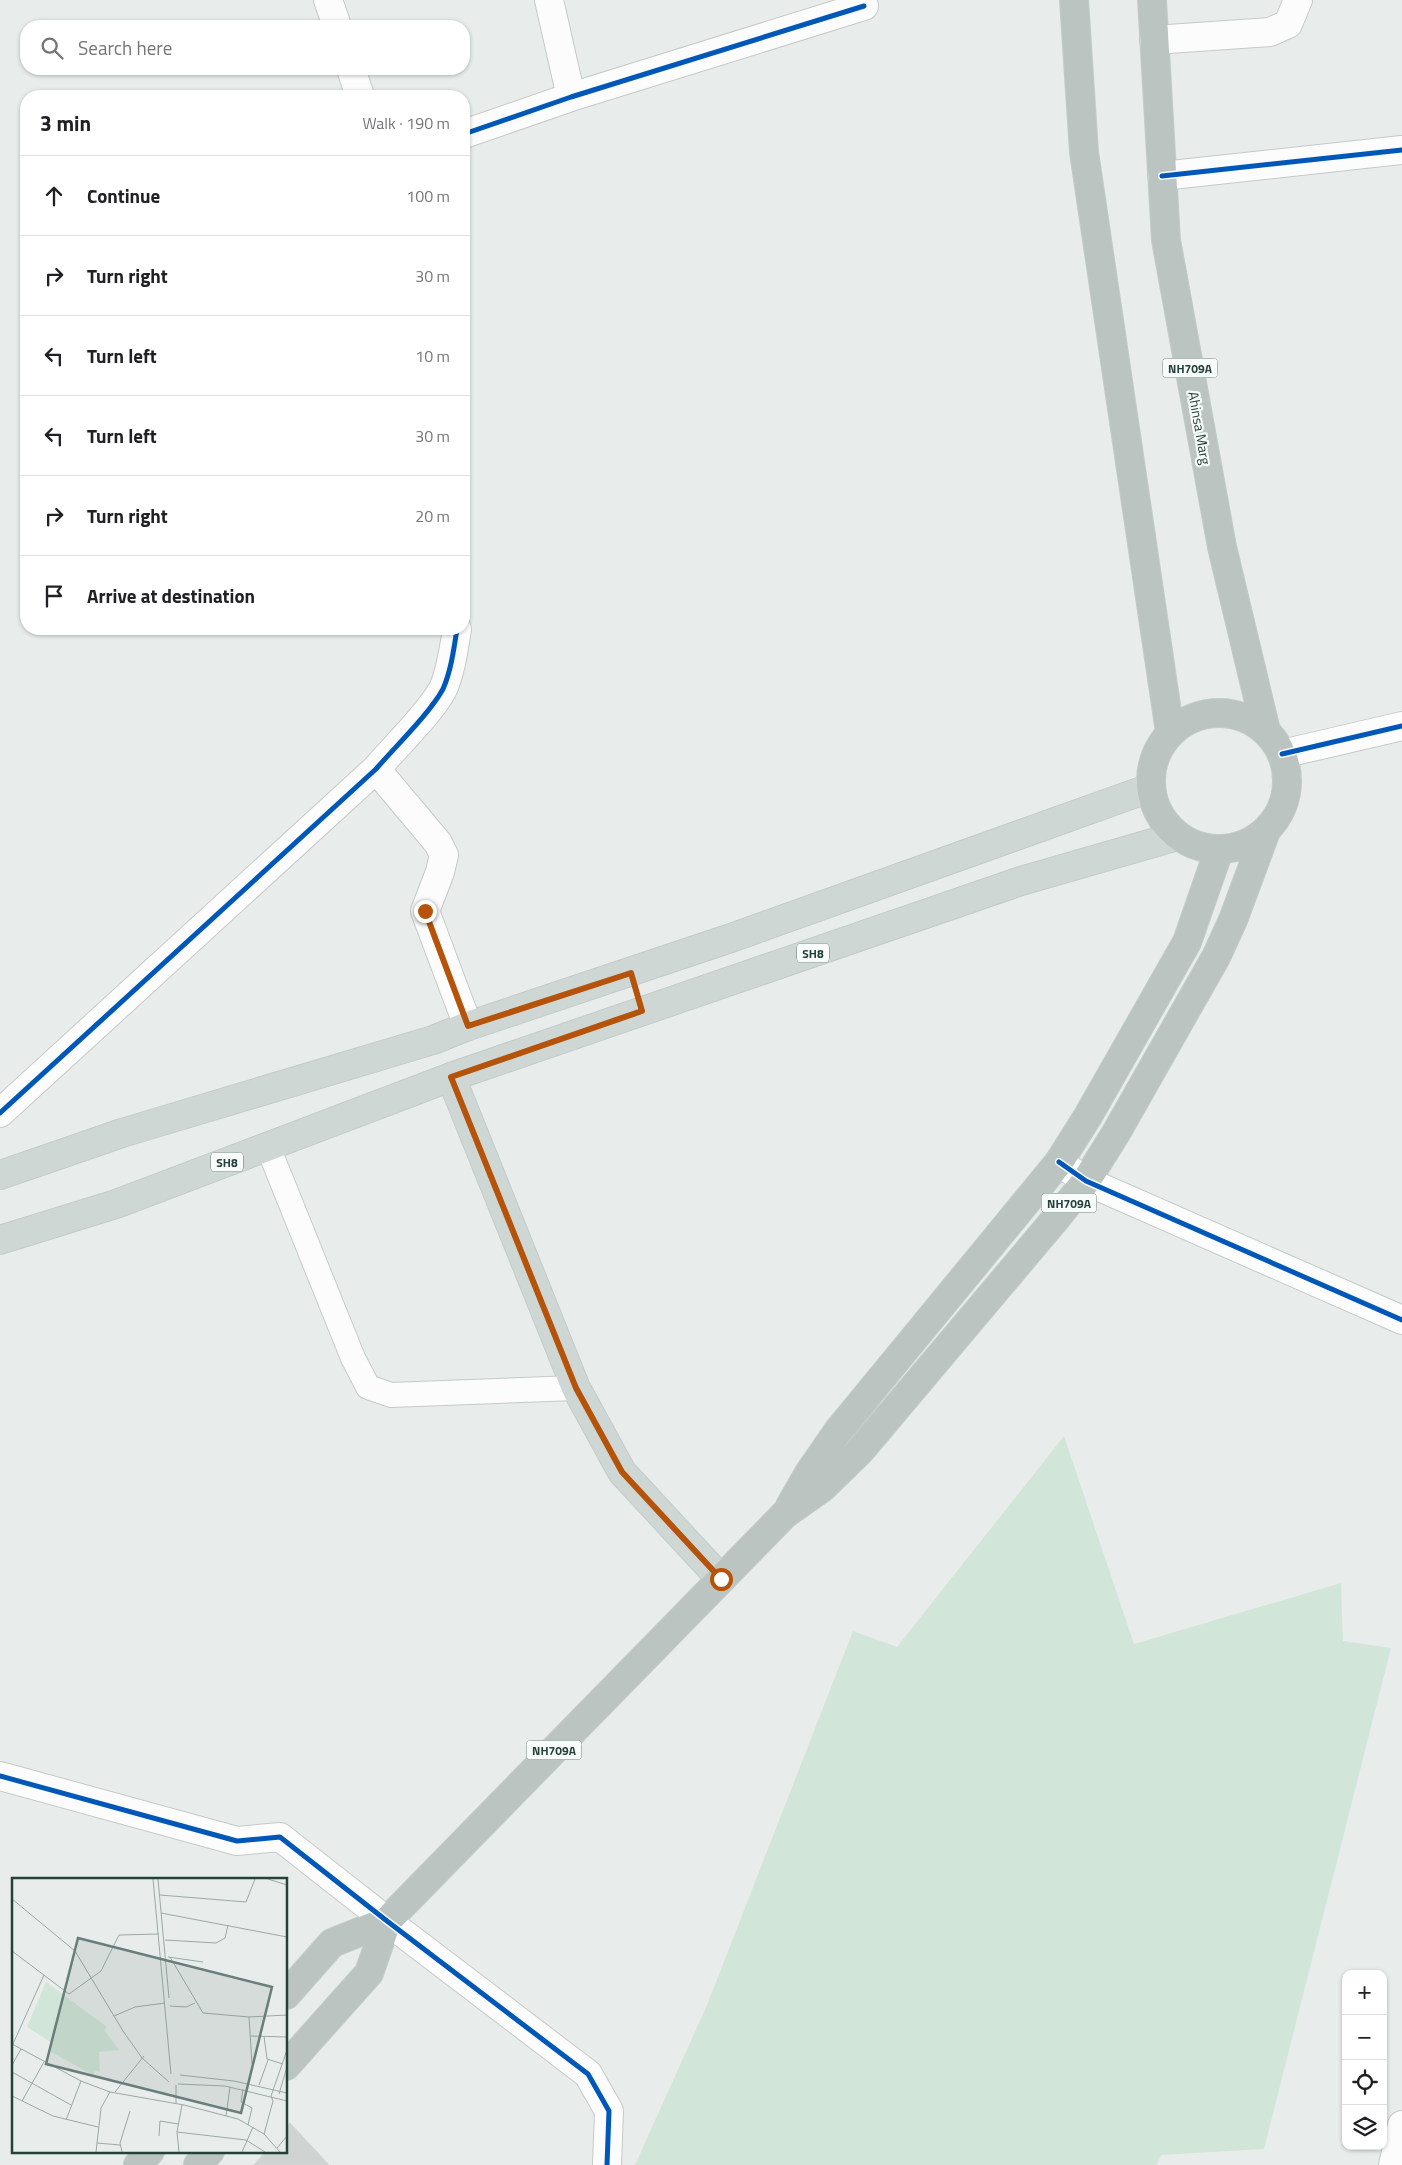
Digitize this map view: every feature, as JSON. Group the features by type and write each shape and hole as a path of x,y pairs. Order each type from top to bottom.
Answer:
{"highway":[{"path":"1074,0 1084,152 1170,732"},
{"name":"Ahinsa Marg","path":"1152,0 1166,240 1222,547 1266,731"},
{"name":"NH709A","path":"288,1992 332,1942 387,1921 786,1514 822,1488 860,1451 1086,1181 1216,957 1233,920 1266,831 1282,808 1288,781 1282,754 1266,731 1244,717 1218,711 1192,717 1170,732 1156,752 1150,775 1150,788 1162,820 1177,836 1198,846 1220,850 1236,848 1252,841 1266,831"},
{"name":"NH709A","path":"786,1514 809,1473 838,1432 1059,1162 1088,1116 1187,942 1220,850"},
{"name":"NH709A","path":"288,2064 369,1973 387,1921"},
{"path":"138,2165 149,2152"},
{"path":"198,2165 209,2152"}],"main road":[{"path":"0,1175 122,1133 433,1040 468,1026 631,973 1150,788"},
{"name":"SH8","path":"0,1240 116,1204 451,1077 642,1011 1021,881 1177,836"},
{"path":"631,973 642,1011"},
{"path":"451,1077 576,1388 622,1472 721,1579"}],"street":[{"path":"328,0 335,20"},
{"path":"549,0 571,97"},
{"path":"1154,40 1270,32 1288,24 1298,0"},
{"path":"470,132 571,97 864,6"},
{"path":"353,75 358,90"},
{"path":"1162,176 1402,150"},
{"path":"0,1113 376,769 427,710 443,688 453,655 456,635"},
{"path":"1282,754 1402,726"},
{"path":"376,769 438,843 444,855 440,872 425,911 468,1026"},
{"path":"1059,1162 1086,1181 1402,1320"},
{"path":"0,1776 237,1841 280,1837 588,2074 610,2111 607,2165"},
{"path":"1393,2165 1402,2125"}],"lane":[{"path":"268,1147 353,1358 368,1387 391,1395 576,1388"}],"green space":[{"path":"1064,1436 1134,1644 1341,1583 1343,1641 1391,1648 1264,2149 1161,2155 1157,2165 635,2165 707,2005 853,1631 897,1647"}],"building":[{"path":"290,2123 329,2165 254,2165 265,2152 288,2152 288,2126"}],"cycle path":[{"path":"470,132 571,97 864,6"},
{"path":"1162,176 1402,150"},
{"path":"0,1113 376,769 421,719 443,689 450,667 456,635"},
{"path":"1282,754 1402,726"},
{"path":"1059,1162 1086,1181 1402,1320"},
{"path":"0,1776 237,1841 280,1837 588,2074 609,2111 607,2165"}],"route":[{"path":"425,911 468,1026 631,973 642,1011 451,1077 576,1388 622,1472 721,1579"}]}
